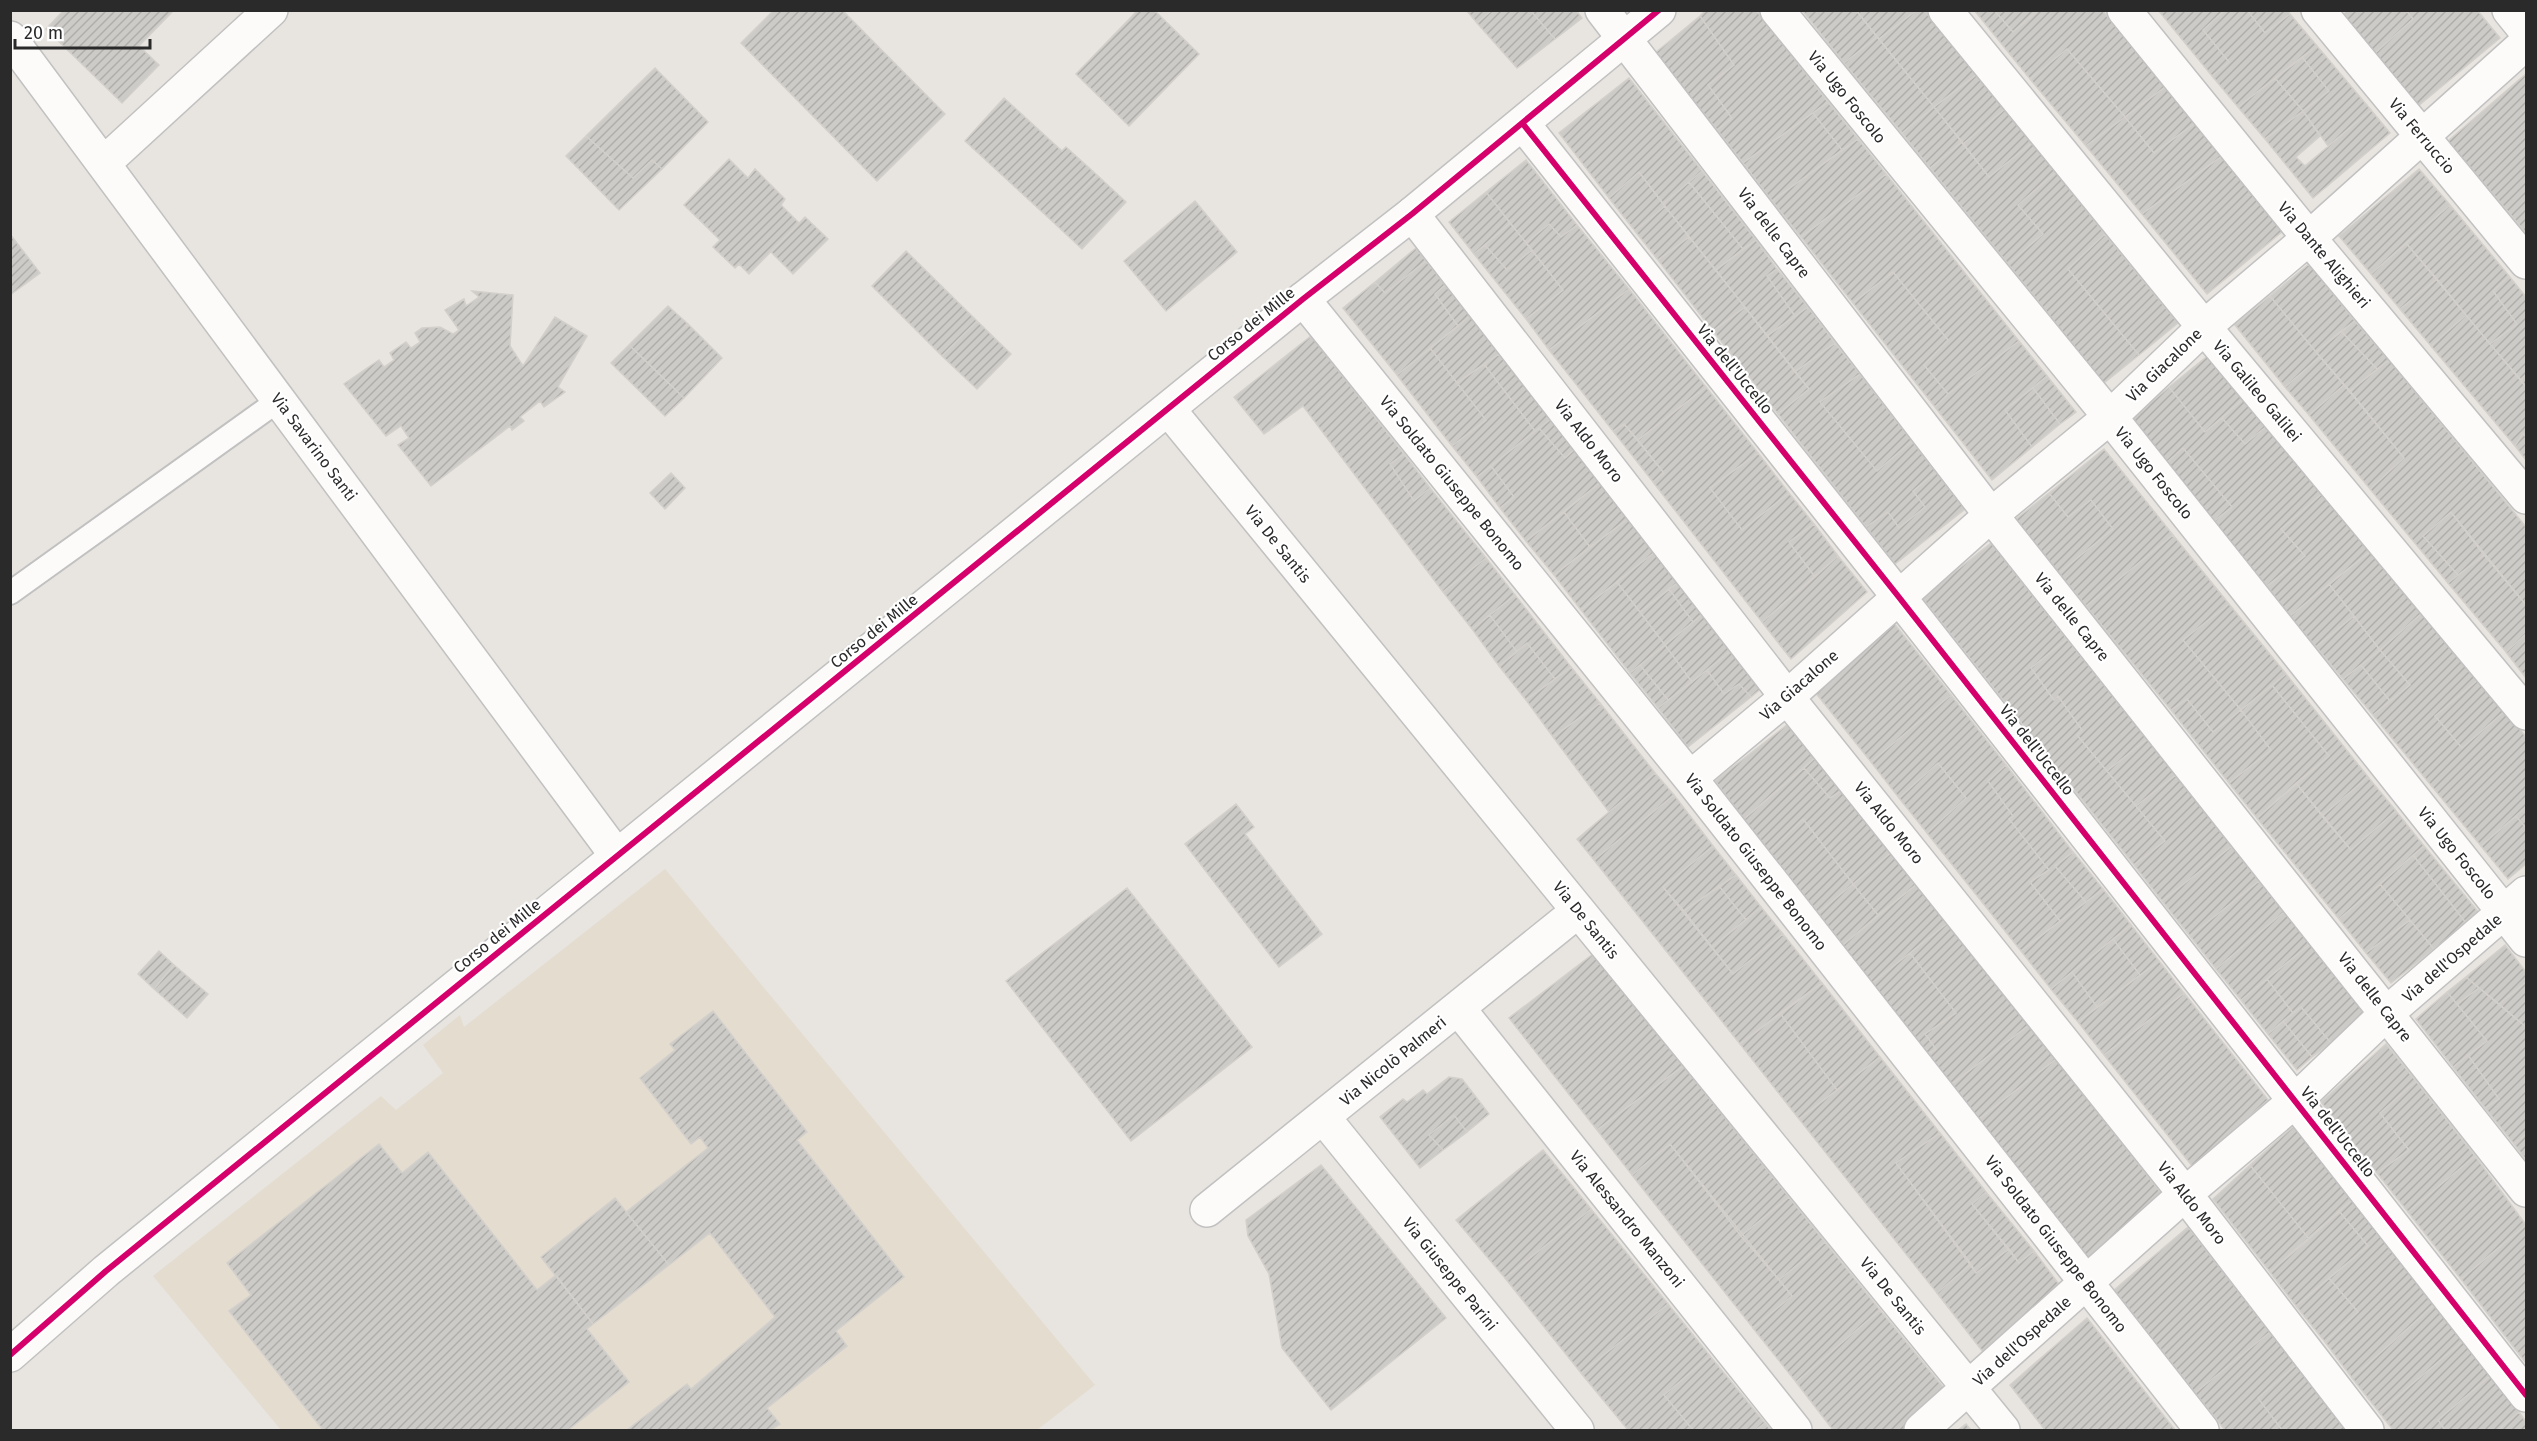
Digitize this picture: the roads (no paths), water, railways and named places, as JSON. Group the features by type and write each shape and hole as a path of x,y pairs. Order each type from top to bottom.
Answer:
{"street":[{"path":"104,163 271,10"},
{"name":"Via delle Capre","path":"1602,10 1991,515 2526,1190"},
{"name":"Corso dei Mille","path":"106,1271 1303,299 1523,124 1659,10"},
{"name":"Via Ugo Foscolo","path":"1777,10 2110,417 2516,903 2526,940"},
{"name":"Via Galileo Galilei","path":"1945,10 2204,327 2526,713"},
{"name":"Via Dante Alighieri","path":"2124,10 2309,238 2526,497"},
{"name":"Via Ferruccio","path":"2319,10 2526,262"},
{"path":"2509,10 2526,31"},
{"name":"Via Savarino Santi","path":"10,38 617,856"},
{"name":"Via Giacalone","path":"1690,778 1787,696 1991,515 2110,417 2204,327 2309,238 2526,43"},
{"name":"Via dell'Uccello","path":"1523,124 2296,1100 2526,1395"},
{"name":"Via Aldo Moro","path":"1412,214 1787,696 2186,1194 2367,1431"},
{"name":"Via Soldato Giuseppe Bonomo","path":"1303,299 1690,778 2202,1431"},
{"name":"Via De Santis","path":"1169,410 2003,1431"},
{"name":"Via dell'Ospedale","path":"1921,1431 2186,1194 2296,1100 2387,1013 2516,903"},
{"name":"Via Nicolò Palmeri","path":"1207,1210 1578,911"},
{"name":"Via Alessandro Manzoni","path":"1458,1008 1795,1431"},
{"name":"Via Giuseppe Parini","path":"1323,1117 1577,1431"},
{"path":"10,1330 106,1271"},
{"path":"10,1355 106,1271"}],"lane":[{"path":"10,593 279,400"}]}
